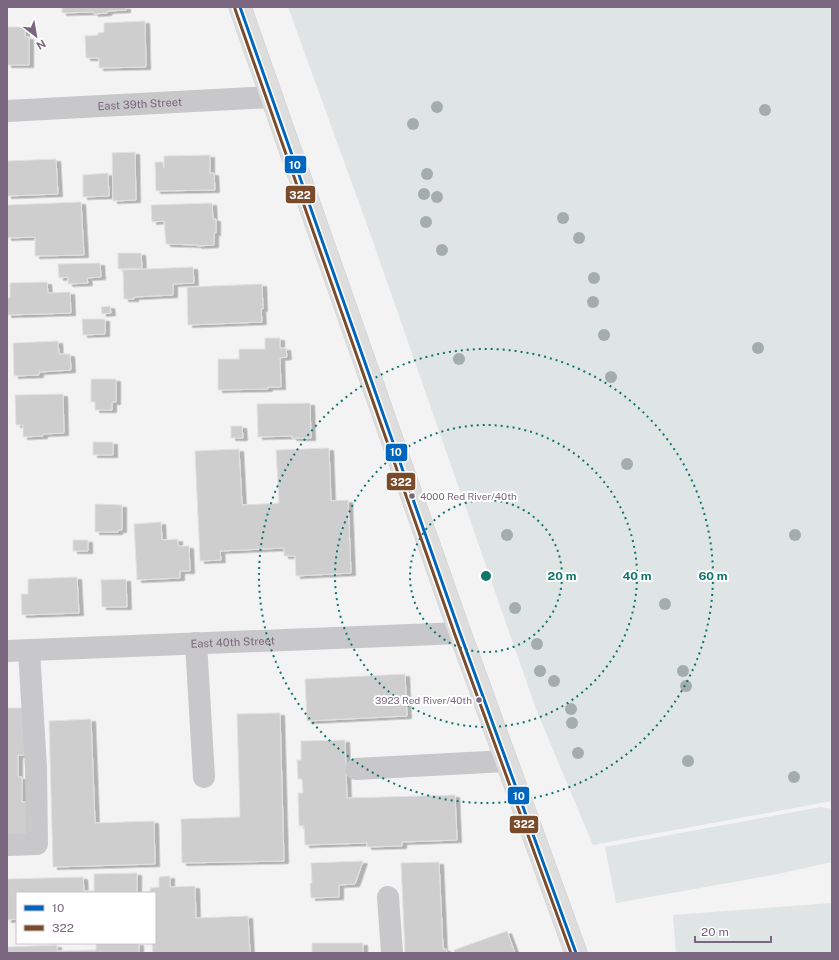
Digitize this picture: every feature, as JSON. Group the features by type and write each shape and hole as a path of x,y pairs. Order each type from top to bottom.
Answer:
{"main road":[{"path":"240,7 460,633 576,953"}],"street":[{"name":"East 39th Street","path":"7,111 272,97"},
{"name":"East 40th Street","path":"7,651 460,633"},
{"path":"196,643 204,777"},
{"path":"7,845 37,844 36,760 29,650"},
{"path":"356,769 506,761"},
{"path":"388,897 392,953"}],"shaded area":[{"path":"288,7 832,7 832,801 593,845 536,709 370,233"},
{"path":"821,807 832,809 832,862 778,874 616,903 605,847"},
{"path":"832,903 832,953 676,953 673,915"}],"building":[{"path":"62,7 126,7 126,10 108,11 107,13 94,14 93,12 62,13"},
{"path":"145,21 146,67 99,68 99,58 86,58 85,36 98,35 98,33 104,32 104,23"},
{"path":"7,27 25,27 25,37 29,37 29,65 7,65"},
{"path":"135,152 136,200 113,201 112,153"},
{"path":"210,155 210,173 214,173 215,190 156,191 155,162 163,162 164,168 164,156"},
{"path":"56,159 58,194 7,196 7,161"},
{"path":"108,173 109,196 83,197 83,175"},
{"path":"81,202 84,255 35,256 35,237 7,238 7,205"},
{"path":"212,203 213,219 216,219 214,245 197,246 166,244 164,221 152,222 151,205"},
{"path":"118,253 141,253 142,268 118,269"},
{"path":"100,263 101,277 87,278 88,283 68,284 68,277 59,278 58,264"},
{"path":"193,267 194,283 173,284 173,295 124,299 123,270"},
{"path":"47,282 48,293 70,292 71,313 7,315 7,298 10,298 10,283"},
{"path":"262,284 262,322 188,325 187,287"},
{"path":"110,306 111,313 102,314 101,307"},
{"path":"82,319 105,319 105,334 83,335"},
{"path":"265,338 280,338 280,348 286,348 287,357 280,358 281,387 268,387 268,389 218,390 218,359 239,359 239,349 265,349"},
{"path":"58,341 59,354 70,354 71,370 39,372 39,375 14,376 13,343"},
{"path":"91,379 116,379 116,402 112,402 112,410 95,410 95,402 91,402"},
{"path":"63,394 64,433 23,437 23,425 16,425 15,395"},
{"path":"310,403 311,438 292,438 292,436 258,437 257,404"},
{"path":"231,426 242,426 243,438 231,438"},
{"path":"93,442 113,442 113,455 93,455"},
{"path":"329,448 331,501 348,500 351,573 296,576 295,556 284,556 284,548 220,551 221,560 200,561 195,451 239,449 242,505 279,503 276,450"},
{"path":"95,504 122,505 122,530 118,530 118,532 95,532"},
{"path":"161,522 162,540 178,539 178,546 189,546 190,571 180,571 180,578 137,580 134,524"},
{"path":"73,540 88,540 88,551 73,551"},
{"path":"77,577 79,613 22,615 21,594 28,594 28,579"},
{"path":"126,579 127,607 102,607 101,580"},
{"path":"405,674 407,716 307,721 305,679"},
{"path":"7,708 28,708 28,755 18,755 18,777 22,777 22,802 32,802 33,835 7,838"},
{"path":"280,713 284,861 182,863 181,819 240,817 237,714"},
{"path":"91,719 95,823 154,821 155,864 53,867 49,721"},
{"path":"345,740 347,798 455,795 457,840 402,842 402,846 367,847 367,843 305,845 304,826 299,826 298,793 303,793 302,779 298,779 297,760 301,760 301,741"},
{"path":"363,861 355,884 339,885 339,897 311,898 311,863"},
{"path":"439,862 443,949 446,949 447,953 405,953 401,863"},
{"path":"137,873 137,892 16,892 16,919 7,920 7,879 83,877 84,891 94,891 94,874"},
{"path":"170,876 170,887 195,886 196,918 248,916 250,953 153,953 152,944 156,944 156,892 150,892 150,888 159,887 159,877"},
{"path":"507,931 515,953 455,953 454,950"},
{"path":"312,943 363,943 363,953 312,953"},
{"path":"96,944 139,944 139,953 7,953 7,947 57,945 57,951 96,950"}],"transit line":[{"name":"10","path":"240,7 460,633 576,953"},
{"name":"322","path":"235,9 455,635 571,953"}],"place":[{"name":"4000 Red River/40th","path":"412,496"},
{"name":"3923 Red River/40th","path":"479,700"}]}
